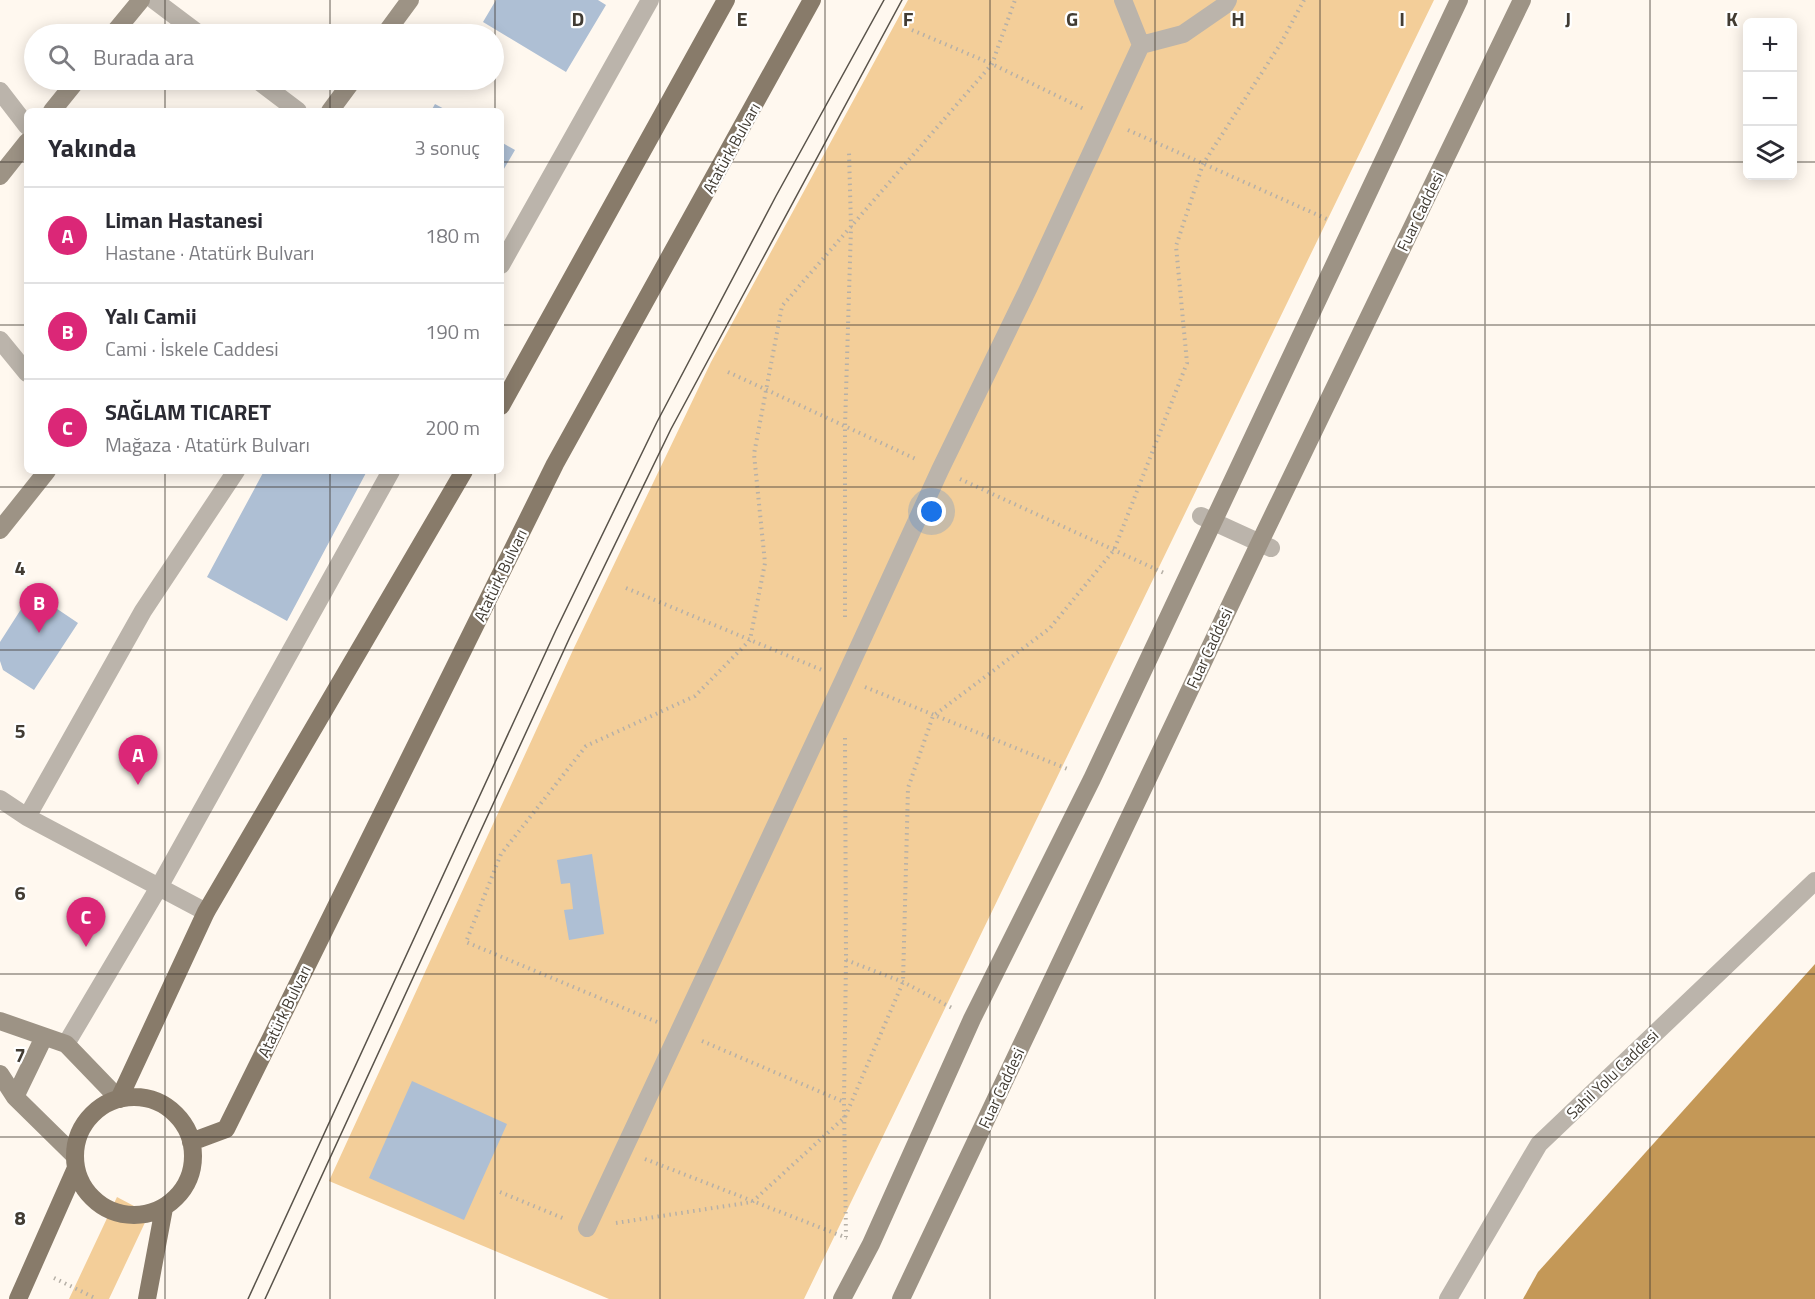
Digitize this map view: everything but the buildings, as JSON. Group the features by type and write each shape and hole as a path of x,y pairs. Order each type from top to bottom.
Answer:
{"main road":[{"path":"121,24 141,0"},
{"path":"392,24 410,0"},
{"path":"504,401 726,0"},
{"name":"Atatürk Bulvarı","path":"191,1142 226,1129 555,464 812,0"},
{"path":"842,1299 871,1244 972,1019 1092,779 1207,519 1459,0"},
{"name":"Fuar Caddesi","path":"901,1299 1265,545 1522,0"},
{"path":"54,108 69,90"},
{"path":"332,108 346,90"},
{"path":"0,176 24,146"},
{"path":"0,530 45,474"},
{"path":"119,1099 206,912 462,474"},
{"path":"0,1021 66,1044 119,1099"},
{"path":"15,1098 44,1037"},
{"path":"0,1074 15,1098 75,1162 84,1189 100,1205 120,1214 143,1215 164,1208 179,1196 189,1180 193,1161 191,1142 184,1125 171,1111 156,1101 137,1097 119,1099 101,1107 87,1120 78,1137 75,1162 18,1299"},
{"path":"147,1299 164,1208"}],"street":[{"path":"154,0 186,24"},
{"path":"504,260 650,0"},
{"path":"587,1228 1141,45 1124,0"},
{"path":"1141,45 1183,34 1228,0"},
{"path":"270,90 294,108"},
{"path":"0,91 24,122"},
{"path":"0,340 24,369"},
{"path":"27,817 143,611 234,474"},
{"path":"66,1044 159,886 389,474"},
{"path":"1207,519 1265,545"},
{"path":"0,799 27,817 206,912"},
{"name":"Sahil Yolu Caddesi","path":"1448,1299 1539,1144 1815,880"}],"path":[{"path":"466,942 501,854 586,746 695,696 750,640 765,563 753,454 782,306 992,64 1016,0"},
{"path":"500,1192 587,1228 752,1202 845,1117 903,982 908,788 933,716 1050,628 1114,550 1187,363 1176,246 1203,164 1281,43 1304,0"},
{"path":"846,960 903,982 972,1019"},
{"path":"623,1150 846,1238"},
{"path":"32,1267 97,1299"}],"shaded area":[{"path":"908,0 1434,0 804,1299 609,1299 329,1181 573,650 711,362"},
{"path":"1815,964 1815,1299 1523,1299 1538,1272"},
{"path":"117,1197 149,1214 109,1299 69,1299"}],"tram line":[{"path":"248,1299 556,630 657,422 776,196 884,0"},
{"path":"265,1299 570,637 671,429 902,0"}],"place":[{"name":"Yalı Camii","path":"39,633"},
{"name":"Liman Hastanesi","path":"138,785"},
{"name":"SAĞLAM TICARET","path":"86,947"}]}
